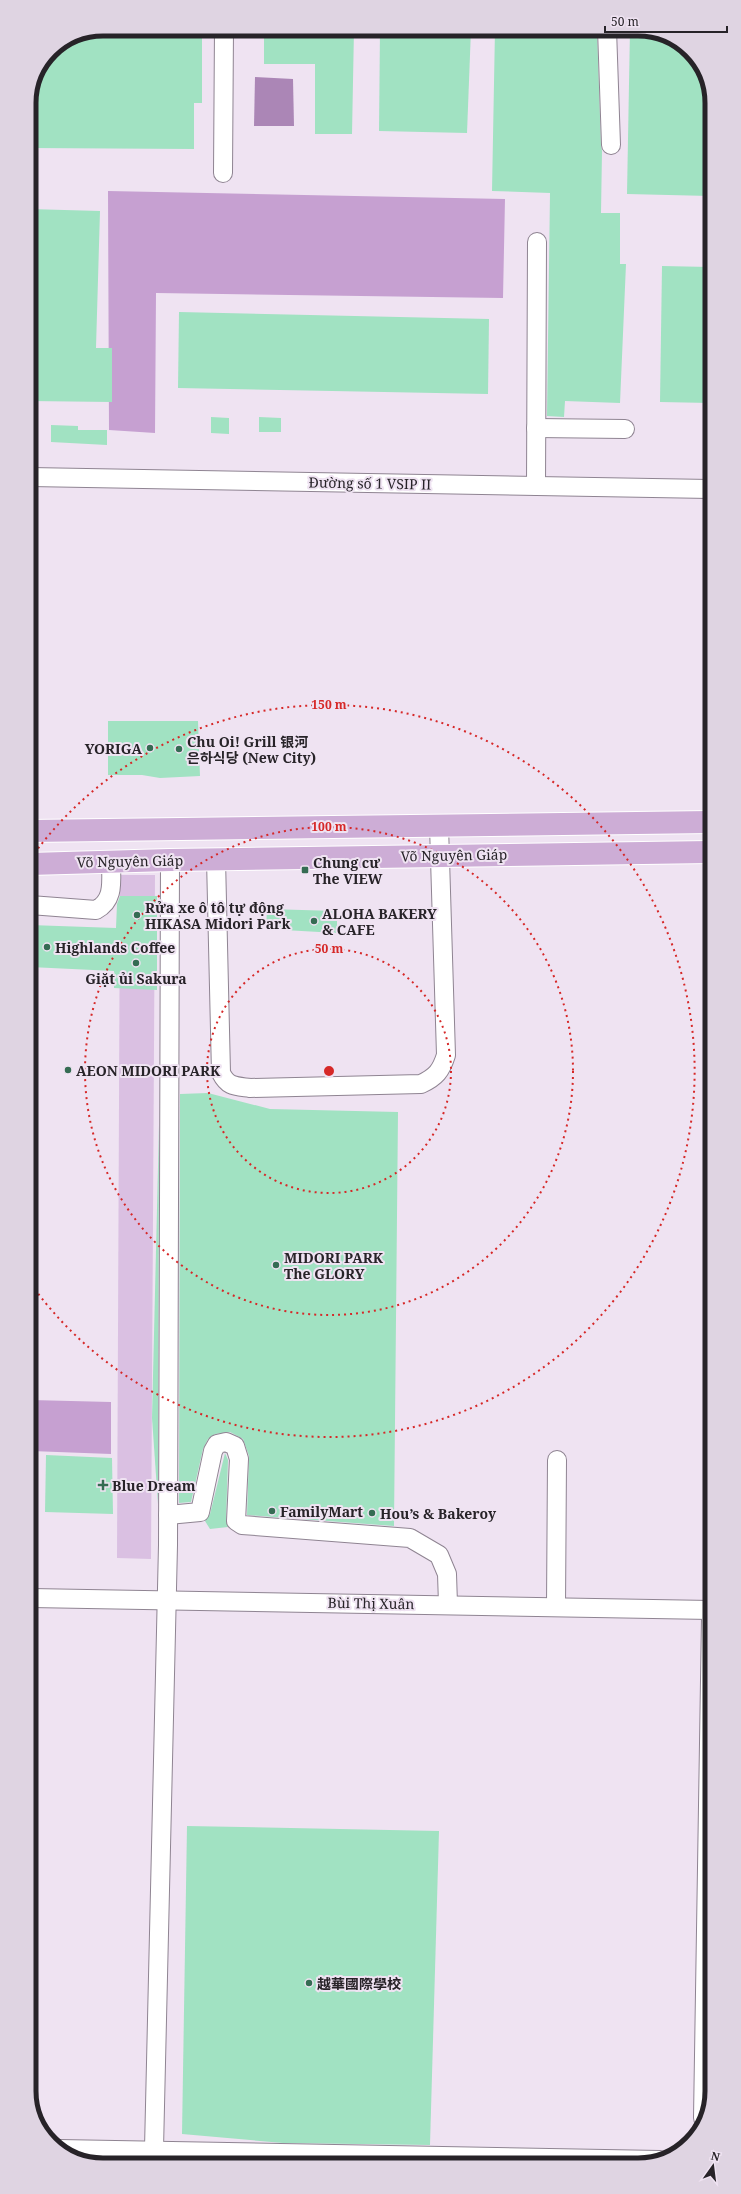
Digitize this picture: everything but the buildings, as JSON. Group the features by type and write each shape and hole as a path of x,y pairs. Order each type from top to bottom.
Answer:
{"main road":[{"name":"Võ Nguyên Giáp","path":"36,831 705,822"},
{"name":"Võ Nguyên Giáp","path":"36,864 216,859 705,852"}],"street":[{"path":"223,173 224,36"},
{"path":"608,36 611,145"},
{"path":"536,486 537,242"},
{"path":"536,428 625,429"},
{"name":"Đường số 1 VSIP II","path":"36,477 705,489"},
{"path":"216,859 221,1073 226,1082 235,1086 250,1088 421,1084 434,1078 442,1067 446,1055 439,826"},
{"path":"154,2149 168,1515 170,860"},
{"path":"36,905 96,910 104,906 109,898 111,861"},
{"path":"168,1515 200,1512 213,1451 217,1444 226,1442 235,1446 239,1459 236,1521 242,1525 410,1538 439,1555 447,1574 448,1604"},
{"path":"556,1606 557,1460"},
{"name":"Bùi Thị Xuân","path":"36,1598 166,1599 705,1610"},
{"path":"704,2105 705,2069"},
{"path":"70,2149 154,2149 568,2158"}],"shaded area":[{"path":"255,77 293,79 294,126 254,126"},
{"path":"108,191 505,199 503,298 156,293 155,433 109,430"},
{"path":"120,875 155,875 151,1559 117,1558"},
{"path":"36,1400 111,1402 111,1454 36,1451"}],"place":[{"name":"YORIGA","path":"150,748"},
{"name":"Chu Oi! Grill 银河 은하식당 (New City)","path":"179,749"},
{"name":"Chung cư The VIEW","path":"305,870"},
{"name":"Rửa xe ô tô tự động HIKASA Midori Park","path":"137,915"},
{"name":"ALOHA BAKERY & CAFE","path":"314,921"},
{"name":"Highlands Coffee","path":"47,947"},
{"name":"Giặt ủi Sakura","path":"136,963"},
{"name":"AEON MIDORI PARK","path":"68,1070"},
{"name":"MIDORI PARK The GLORY","path":"276,1265"},
{"name":"Blue Dream","path":"103,1485"},
{"name":"FamilyMart","path":"272,1511"},
{"name":"Hou’s & Bakeroy","path":"372,1513"},
{"name":"越華國際學校","path":"309,1983"}]}
